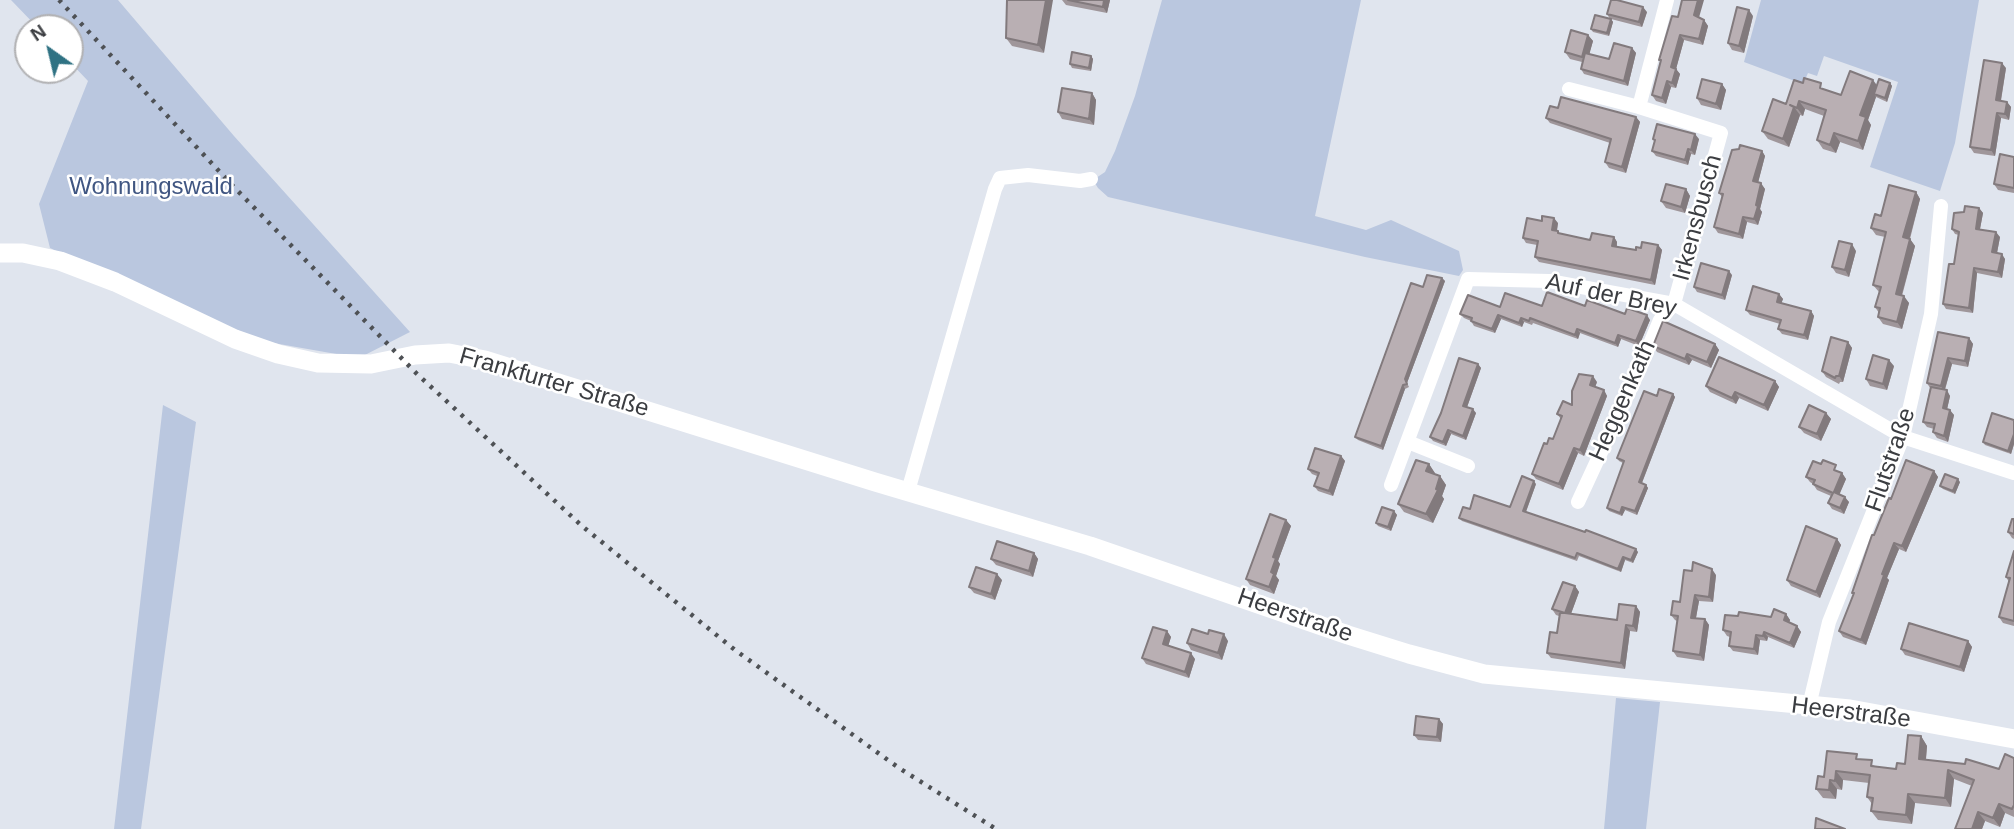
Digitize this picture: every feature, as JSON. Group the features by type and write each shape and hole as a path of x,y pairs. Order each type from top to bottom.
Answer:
{"main road":[{"name":"Frankfurter Straße","path":"0,253 23,253 60,261 115,282 235,339 278,354 318,363 353,365 431,353 465,355 908,491"},
{"name":"Heerstraße","path":"908,491 1090,546 1384,647 1484,674 1850,709 2014,739"}],"street":[{"path":"1639,107 1667,0"},
{"name":"Irkensbusch","path":"1569,89 1639,107 1721,133 1674,304"},
{"path":"908,491 1000,178 1028,175 1080,181 1091,179"},
{"name":"Flutstraße","path":"1809,706 1829,622 1903,437 1931,314 1941,206"},
{"name":"Auf der Brey","path":"1391,485 1468,279 1549,281 1674,304 1903,437 2014,473"},
{"name":"Heggenkath","path":"1578,502 1660,320 1674,304"},
{"path":"1408,442 1468,466"}],"green space":[{"name":"Wohnungswald","path":"11,0 118,0 234,136 410,332 359,358 245,338 50,248 39,204 88,81 84,77 84,14 24,14"},
{"path":"1162,0 1361,0 1315,216 1366,230 1391,220 1459,251 1463,270 1459,276 1365,257 1108,197 1098,188 1093,180 1105,172 1115,151 1135,96"},
{"path":"1761,0 1979,0 1955,143 1940,191 1870,167 1898,82 1824,56 1817,76 1808,73 1803,84 1744,62"},
{"path":"163,405 196,422 141,829 114,829"},
{"path":"1616,698 1660,702 1646,829 1604,829"}],"building":[{"path":"1007,0 1046,0 1038,45 1006,38"},
{"path":"1068,0 1104,0 1103,7"},
{"path":"1611,0 1643,7 1639,22 1607,14"},
{"path":"1682,0 1698,0 1694,15 1704,20 1699,39 1680,35 1671,67 1676,69 1672,83 1667,81 1662,98 1652,95 1659,60 1672,16 1678,17"},
{"path":"1737,7 1749,10 1739,46 1728,43"},
{"path":"1595,15 1611,19 1607,33 1591,29"},
{"path":"1571,30 1588,35 1582,57 1565,52"},
{"path":"1614,43 1632,48 1624,81 1581,69 1585,53 1609,59"},
{"path":"1072,52 1091,56 1089,68 1070,64"},
{"path":"1984,60 2002,63 1996,100 2007,102 2005,114 1997,113 1991,150 1970,147"},
{"path":"1850,71 1873,80 1860,115 1866,117 1858,141 1834,133 1830,145 1817,140 1826,110 1799,101 1797,108 1790,105 1794,107 1783,139 1762,131 1773,99 1786,104 1794,80 1803,83 1804,78 1821,83 1820,88 1841,95"},
{"path":"1702,79 1722,84 1716,104 1697,98"},
{"path":"1879,79 1890,83 1885,98 1874,94"},
{"path":"1062,88 1092,93 1089,119 1058,112"},
{"path":"1561,97 1636,117 1622,167 1605,162 1611,139 1546,118 1550,106 1558,108"},
{"path":"1657,124 1695,134 1685,160 1652,151"},
{"path":"1740,145 1762,151 1753,181 1761,183 1756,205 1758,206 1754,219 1743,217 1739,234 1714,227 1723,194 1719,193 1732,150 1739,149"},
{"path":"2000,154 2014,157 2014,188 1994,184"},
{"path":"1666,184 1686,189 1681,207 1661,201"},
{"path":"1889,185 1916,192 1903,237 1910,239 1896,294 1904,296 1897,322 1878,317 1880,308 1875,307 1881,287 1873,285 1886,232 1871,228 1875,214 1881,216"},
{"path":"1965,206 1979,208 1976,229 1996,232 1992,252 2002,254 1998,272 1974,268 1969,308 1943,304 1949,264 1954,264 1959,232 1952,229 1954,213 1964,212"},
{"path":"1542,216 1554,218 1552,230 1558,233 1590,240 1592,233 1614,237 1612,246 1636,250 1636,247 1641,248 1642,242 1658,245 1651,280 1535,257 1538,241 1523,238 1527,218 1542,221"},
{"path":"1839,241 1852,244 1845,270 1832,267"},
{"path":"1701,263 1729,271 1722,295 1694,287"},
{"path":"1427,275 1442,278 1405,379 1407,384 1403,385 1381,446 1355,437 1411,283 1423,287"},
{"path":"1753,286 1779,294 1777,302 1811,311 1804,335 1778,329 1781,320 1746,310"},
{"path":"1547,292 1585,306 1587,300 1625,314 1627,308 1647,315 1636,341 1618,335 1615,343 1577,329 1575,335 1530,318 1529,321 1521,318 1519,323 1498,315 1492,329 1460,314 1468,295 1500,307 1505,293 1542,306"},
{"path":"1663,321 1715,344 1707,362 1687,354 1685,359 1653,346"},
{"path":"1938,332 1969,338 1965,361 1948,358 1941,386 1927,383"},
{"path":"1831,337 1848,342 1839,376 1835,378 1822,371"},
{"path":"1873,355 1889,360 1883,384 1866,379"},
{"path":"1719,357 1775,381 1764,405 1735,392 1732,398 1706,386"},
{"path":"1459,358 1478,364 1463,406 1473,409 1463,436 1448,430 1443,442 1430,437"},
{"path":"1579,374 1593,376 1590,385 1604,390 1580,450 1574,448 1559,484 1532,474 1544,443 1547,444 1549,438 1553,439 1562,416 1557,414 1563,401 1572,405 1572,391"},
{"path":"1931,387 1947,390 1943,408 1950,410 1944,436 1933,432 1935,424 1923,422"},
{"path":"1659,389 1673,394 1639,482 1646,485 1635,511 1622,507 1620,513 1607,508 1624,461 1617,458 1644,391 1657,396"},
{"path":"1809,405 1826,413 1817,434 1799,427"},
{"path":"1992,413 2014,420 2014,434 2008,451 1983,442"},
{"path":"1315,448 1341,456 1329,491 1314,486 1319,473 1308,469"},
{"path":"1416,460 1429,464 1426,471 1440,476 1436,489 1438,490 1426,514 1398,504"},
{"path":"1823,460 1836,465 1834,470 1842,473 1834,492 1845,497 1840,508 1828,503 1833,493 1813,484 1815,480 1806,477 1813,461 1821,464"},
{"path":"1906,460 1934,471 1902,546 1894,543 1861,640 1839,631 1872,535 1889,498 1891,499"},
{"path":"1945,474 1958,479 1953,491 1940,486"},
{"path":"1522,476 1534,481 1523,511 1636,549 1631,560 1623,557 1618,569 1577,553 1575,558 1459,518 1463,507 1470,509 1474,495 1510,507"},
{"path":"1382,507 1394,511 1388,527 1376,523"},
{"path":"1270,514 1286,520 1273,557 1276,558 1271,572 1274,574 1269,587 1246,579"},
{"path":"2014,519 2014,534 2008,532"},
{"path":"1806,526 1837,539 1816,592 1787,580"},
{"path":"997,541 1034,553 1029,571 991,559"},
{"path":"2014,551 2014,621 1999,617"},
{"path":"1693,562 1712,569 1709,597 1695,595 1691,618 1705,619 1700,655 1673,651 1678,616 1671,615 1673,601 1680,602 1684,570 1692,571"},
{"path":"976,567 997,574 991,594 969,587"},
{"path":"1563,582 1575,586 1565,613 1552,609"},
{"path":"1619,604 1636,606 1633,626 1626,625 1621,663 1547,653 1550,632 1557,633 1560,613 1617,620"},
{"path":"1774,609 1786,614 1784,620 1797,626 1790,643 1764,632 1763,636 1756,635 1754,649 1729,646 1731,632 1723,630 1725,615 1738,616 1739,612 1771,617"},
{"path":"1909,623 1968,641 1960,667 1901,649"},
{"path":"1153,627 1167,631 1163,644 1191,653 1185,672 1142,658"},
{"path":"1192,629 1208,634 1209,630 1224,634 1218,653 1187,643"},
{"path":"1416,716 1439,719 1437,737 1414,735"},
{"path":"1908,735 1921,736 1919,759 1965,764 1966,759 1999,769 2005,754 2014,758 2012,809 1999,804 1993,818 1978,812 1972,829 1955,829 1974,780 1948,770 1945,798 1908,794 1906,815 1871,811 1873,798 1867,797 1870,775 1836,771 1835,781 1830,780 1829,790 1816,789 1818,776 1824,777 1827,751 1857,754 1856,759 1872,760 1871,766 1896,769 1897,763 1905,764"},
{"path":"1816,818 1845,829 1815,829"}],"railway":[{"path":"59,0 232,185 416,373 582,526 735,650 899,768 996,829"}]}
